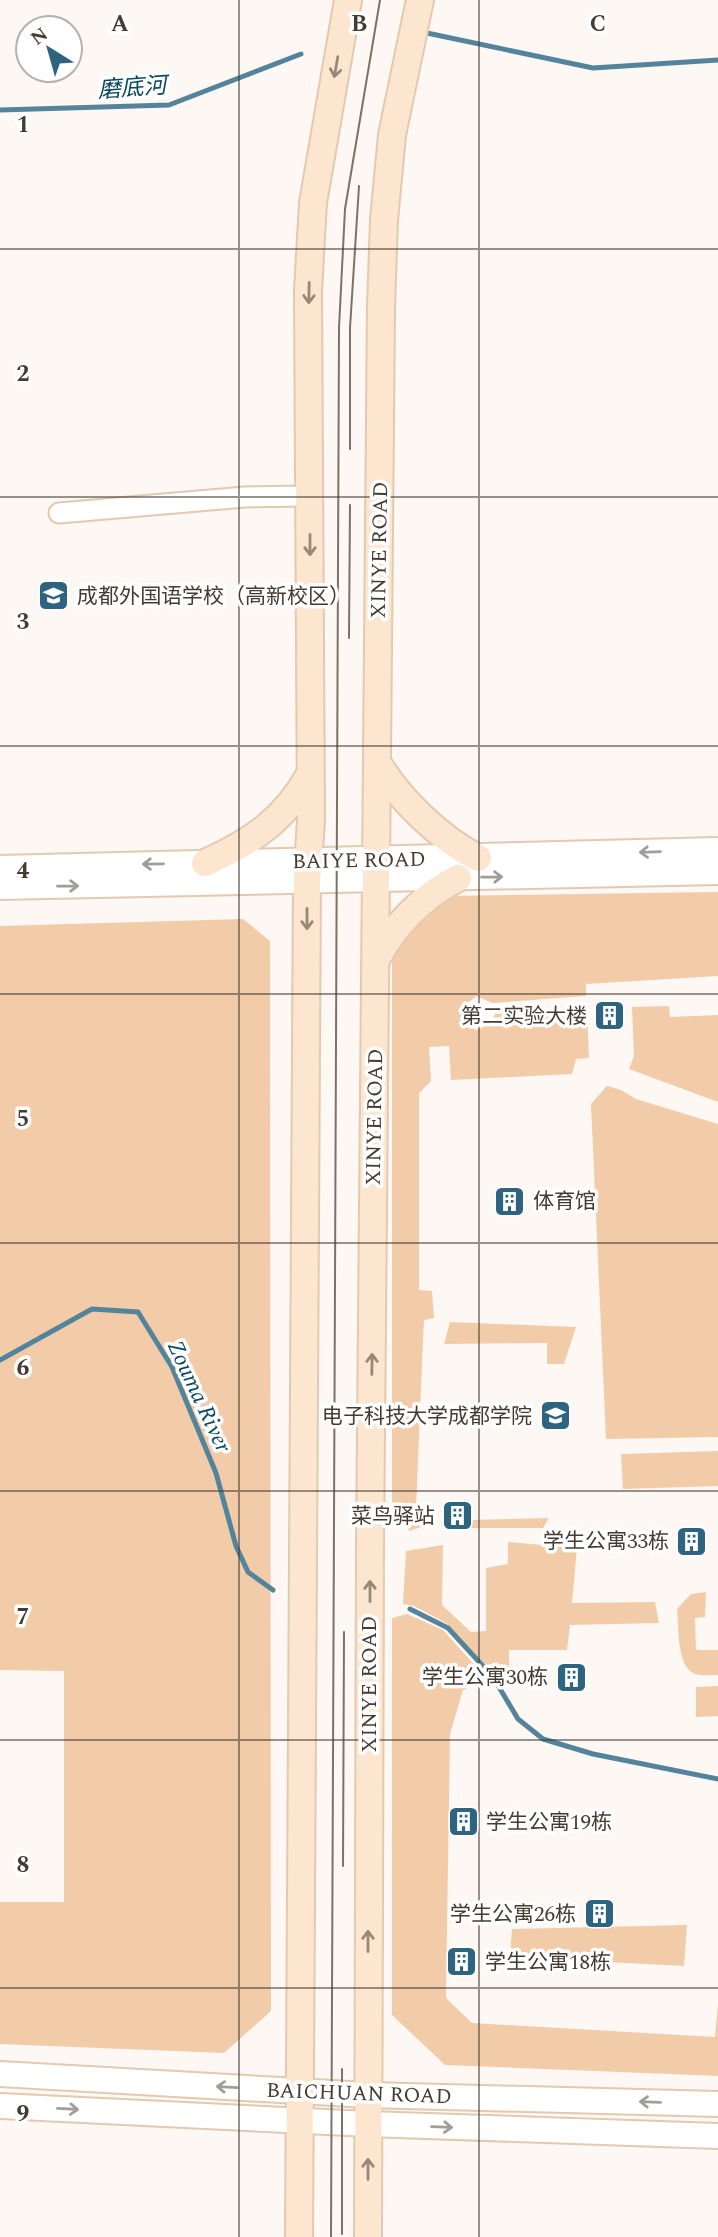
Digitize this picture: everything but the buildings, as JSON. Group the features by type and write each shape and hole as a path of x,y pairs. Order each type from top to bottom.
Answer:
{"main road":[{"path":"299,2237 307,871 311,773 308,291 313,203 348,0"},
{"name":"XINYE ROAD","path":"368,2237 376,870 384,220 392,135 420,0"},
{"path":"377,762 387,779 453,845 478,858"},
{"path":"205,863 245,845 268,826 295,800 311,773"},
{"path":"376,960 387,939 408,916 437,890 458,878"}],"street":[{"path":"59,513 245,498 309,496"},
{"name":"BAIYE ROAD","path":"0,887 307,871 376,870 478,858 718,850"},
{"name":"BAIYE ROAD","path":"0,867 205,863 307,871"},
{"name":"BAIYE ROAD","path":"376,870 458,878 718,872"},
{"name":"BAICHUAN ROAD","path":"0,2074 368,2095 718,2104"},
{"name":"BAICHUAN ROAD","path":"0,2106 368,2124 718,2136"}],"shaded area":[{"path":"718,892 718,976 586,984 586,996 492,1003 477,996 463,1006 463,1021 476,1030 491,1024 495,1014 587,1008 589,1058 576,1059 572,1074 451,1080 449,1046 429,1047 431,1081 419,1093 419,1290 432,1291 434,1318 424,1320 416,1509 421,1527 409,1531 407,1522 392,1511 392,944 442,896"},
{"path":"243,919 270,941 271,2011 224,2053 0,2044 0,1902 64,1902 64,1671 0,1670 0,926"},
{"path":"669,1006 670,1017 718,1015 718,1102 629,1069 634,1056 632,1007"},
{"path":"607,1086 636,1099 718,1124 718,1437 606,1439 591,1104"},
{"path":"450,1322 576,1327 564,1364 547,1364 547,1343 444,1344"},
{"path":"718,1451 718,1486 623,1489 621,1454"},
{"path":"549,1518 543,1528 464,1528 469,1520"},
{"path":"508,1542 577,1548 572,1603 655,1602 659,1623 570,1625 567,1650 509,1650 509,1675 493,1673 446,1623 414,1606 403,1604 406,1551 443,1545 442,1605 471,1632 486,1631 486,1568 508,1564"},
{"path":"706,1592 705,1617 695,1618 696,1650 718,1650 718,1675 695,1674 689,1670 681,1655 677,1609 691,1594"},
{"path":"407,1614 443,1630 487,1679 463,1690 450,1734 446,1998 472,2023 715,2037 718,2004 718,2076 445,2065 392,2015 392,1618"},
{"path":"718,1686 718,1716 696,1717 696,1687"},
{"path":"687,1925 684,1966 510,1957 512,1929"}],"waterway":[{"name":"磨底河","path":"427,33 593,68 718,60"},
{"name":"磨底河","path":"0,110 169,105 301,54"},
{"name":"Zouma River","path":"0,1360 92,1309 138,1312 172,1367 216,1473 236,1546 248,1572 273,1590"},
{"name":"Zouma River","path":"410,1609 448,1628 493,1677 518,1719 543,1739 593,1754 718,1779"}],"tram line":[{"path":"331,2237 339,328 345,209 380,0"},
{"path":"350,449 350,328 359,186"},
{"path":"349,638 350,505"},
{"path":"343,1866 344,1632"},
{"path":"342,2069 342,2234"}],"place":[{"name":"成都外国语学校（高新校区）","path":"54,596"},
{"name":"第二实验大楼","path":"610,1016"},
{"name":"体育馆","path":"510,1201"},
{"name":"电子科技大学成都学院","path":"555,1416"},
{"name":"菜鸟驿站","path":"458,1516"},
{"name":"学生公寓33栋","path":"692,1541"},
{"name":"学生公寓30栋","path":"571,1677"},
{"name":"学生公寓19栋","path":"463,1822"},
{"name":"学生公寓26栋","path":"599,1914"},
{"name":"学生公寓18栋","path":"462,1962"}]}
